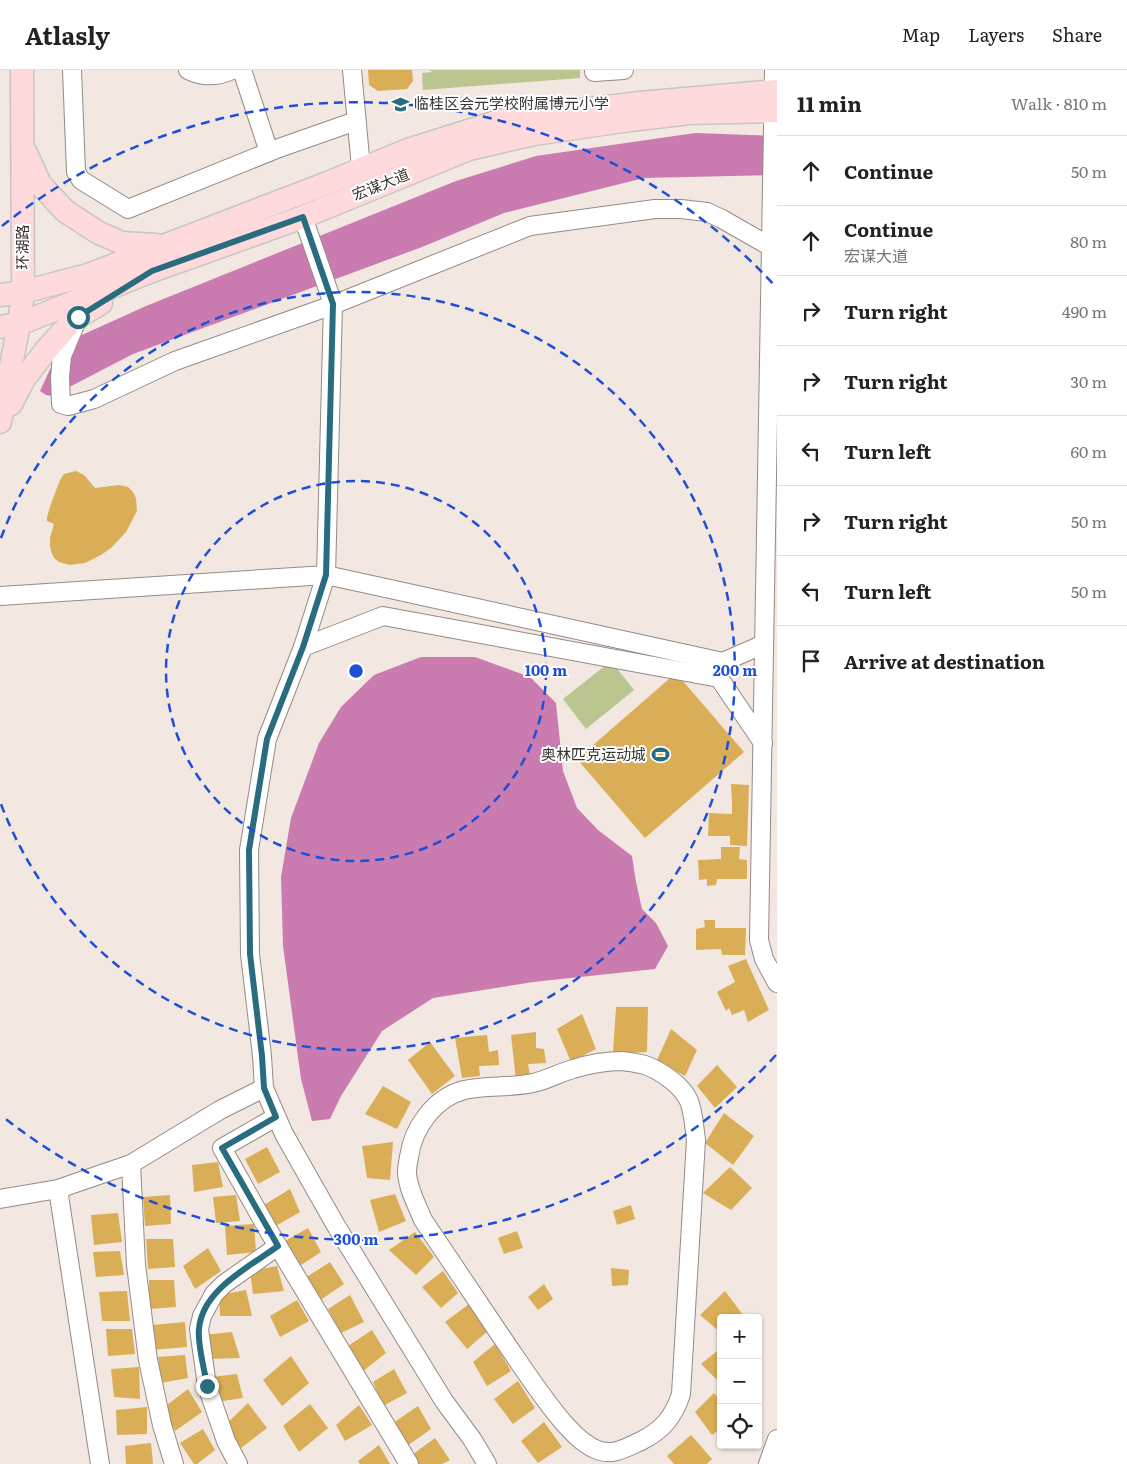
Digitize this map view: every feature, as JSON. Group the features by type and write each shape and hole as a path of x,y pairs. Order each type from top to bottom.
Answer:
{"main road":[{"name":"环湖路","path":"0,424 10,325 23,292 22,70"},
{"name":"宏谋大道","path":"0,295 23,292 88,275 408,150 506,119 640,103 775,100"},
{"name":"宏谋大道","path":"10,325 152,271 303,217 469,149 534,134 775,100"},
{"path":"22,146 40,184 65,211 99,233 122,243 164,246"},
{"path":"0,424 24,379 46,350 73,320 152,271"}],"street":[{"path":"72,70 76,172 81,180 128,209 269,152 356,121"},
{"path":"188,70 195,74 210,76 232,70"},
{"path":"242,70 269,152"},
{"path":"352,70 361,168"},
{"path":"594,70 594,72 624,70"},
{"path":"775,100 759,940 764,959 777,983"},
{"path":"78,317 62,356 60,377 61,404 68,406 94,399 175,361 333,304 530,226 645,211 681,209 707,212 771,247"},
{"path":"303,217 333,304 326,575 303,647 267,739 249,850 250,954 264,1088 284,1134 335,1224 444,1401 488,1464"},
{"path":"0,596 326,575 721,670 764,743"},
{"path":"303,647 383,616 721,670 764,644"},
{"path":"622,1061 644,1065 663,1074 679,1087 688,1100 693,1116 696,1140 681,1394 677,1408 668,1422 620,1458 595,1449 585,1443 547,1403 423,1220 412,1192 407,1172 411,1146 418,1127 445,1098 462,1091 480,1087 523,1085 580,1067 603,1062 622,1061"},
{"path":"0,1199 58,1189 131,1164 220,1110 264,1088"},
{"path":"276,1117 222,1148 278,1246 410,1464"},
{"path":"131,1164 136,1265 148,1360 162,1424 174,1464"},
{"path":"58,1189 100,1464"},
{"path":"238,1464 226,1441 207,1386 198,1329 202,1316 214,1294 224,1284 278,1246"},
{"path":"768,1464 777,1439"}],"green space":[{"path":"429,70 580,70 580,78 423,90 422,73 433,72"},
{"path":"611,661 634,690 586,729 563,699"}],"shaded area":[{"path":"695,133 777,136 777,175 644,178 504,213 422,247 133,354 52,396 40,391 53,363 73,339 146,306 456,181 536,156"},
{"path":"421,657 475,657 530,677 556,703 563,771 577,808 598,830 632,856 642,909 656,923 668,946 655,969 533,982 433,998 382,1031 341,1096 330,1119 312,1121 301,1079 283,946 281,877 291,818 319,743 341,707 374,675"}],"building":[{"path":"368,70 412,70 413,81 407,89 378,91 369,85"},
{"path":"76,471 84,475 95,488 119,485 128,487 136,498 137,511 126,532 111,548 85,563 70,565 59,562 52,554 50,538 54,524 47,521 47,517 60,480 64,474"},
{"name":"奥林匹克运动城","path":"676,673 744,752 645,838 577,759"},
{"path":"731,784 749,785 747,846 730,845 730,836 708,836 709,813 732,814"},
{"path":"721,847 740,847 739,859 747,860 747,879 717,879 716,885 707,886 707,879 699,880 698,860 721,859"},
{"path":"704,920 715,920 715,928 746,928 745,955 722,955 721,949 696,950 696,929 705,927"},
{"path":"746,959 769,1010 748,1022 744,1010 732,1015 729,1008 726,1011 717,992 735,982 728,966"},
{"path":"616,1007 648,1007 647,1052 613,1054"},
{"path":"582,1014 596,1049 571,1062 557,1029"},
{"path":"671,1029 697,1050 685,1076 657,1060"},
{"path":"536,1032 536,1048 544,1049 546,1063 528,1064 530,1076 516,1080 511,1035"},
{"path":"487,1035 489,1052 498,1050 499,1065 479,1066 480,1076 462,1078 455,1038"},
{"path":"430,1042 455,1076 432,1094 408,1060"},
{"path":"717,1065 737,1087 715,1108 697,1086"},
{"path":"383,1086 411,1102 397,1129 365,1114"},
{"path":"724,1113 754,1136 733,1165 705,1143"},
{"path":"393,1142 390,1180 367,1178 362,1146"},
{"path":"267,1147 280,1172 258,1184 245,1159"},
{"path":"218,1162 223,1187 194,1192 192,1165"},
{"path":"730,1167 752,1188 731,1210 703,1193"},
{"path":"290,1189 300,1212 274,1227 264,1205"},
{"path":"395,1194 406,1221 379,1232 370,1200"},
{"path":"170,1195 171,1224 145,1226 143,1197"},
{"path":"236,1195 240,1221 216,1223 213,1197"},
{"path":"631,1205 635,1219 617,1225 613,1211"},
{"path":"118,1213 122,1242 94,1245 91,1215"},
{"path":"254,1224 256,1252 227,1255 225,1226"},
{"path":"308,1228 321,1252 298,1267 285,1241"},
{"path":"517,1231 523,1248 504,1254 498,1238"},
{"path":"415,1232 434,1257 416,1275 389,1250"},
{"path":"146,1239 173,1239 175,1267 148,1269"},
{"path":"208,1248 221,1271 195,1289 183,1266"},
{"path":"120,1251 124,1275 96,1277 93,1252"},
{"path":"330,1262 344,1284 316,1303 305,1278"},
{"path":"277,1266 284,1291 253,1294 250,1271"},
{"path":"611,1268 629,1270 628,1285 612,1286"},
{"path":"443,1271 458,1293 441,1308 422,1287"},
{"path":"149,1280 174,1280 176,1307 149,1309"},
{"path":"544,1284 553,1299 538,1310 528,1297"},
{"path":"246,1290 252,1316 220,1316 219,1295"},
{"path":"127,1291 130,1321 102,1321 99,1292"},
{"path":"725,1291 742,1314 717,1314 717,1330 700,1315"},
{"path":"350,1295 364,1322 341,1333 328,1309"},
{"path":"297,1300 309,1321 280,1337 270,1316"},
{"path":"469,1304 488,1331 467,1349 445,1322"},
{"path":"185,1322 187,1347 152,1350 152,1325"},
{"path":"106,1329 132,1329 135,1354 108,1356"},
{"path":"372,1330 386,1353 362,1372 348,1346"},
{"path":"232,1332 240,1358 206,1359 203,1335"},
{"path":"495,1344 511,1371 487,1386 473,1362"},
{"path":"717,1351 717,1380 701,1364"},
{"path":"185,1355 188,1378 161,1383 158,1357"},
{"path":"291,1356 309,1383 282,1406 263,1380"},
{"path":"139,1367 140,1399 114,1397 111,1369"},
{"path":"394,1369 407,1393 383,1406 373,1382"},
{"path":"237,1374 243,1398 216,1402 211,1377"},
{"path":"518,1381 535,1408 513,1424 494,1399"},
{"path":"188,1389 202,1412 175,1431 163,1408"},
{"path":"714,1393 717,1396 717,1431 712,1435 695,1412"},
{"path":"248,1403 267,1428 237,1451 224,1426"},
{"path":"310,1404 328,1428 299,1452 283,1426"},
{"path":"359,1405 372,1425 345,1441 336,1425"},
{"path":"418,1406 431,1429 407,1446 393,1423"},
{"path":"147,1407 147,1434 117,1435 116,1410"},
{"path":"544,1422 562,1447 538,1463 521,1441"},
{"path":"203,1429 215,1450 197,1464 194,1464 180,1443"},
{"path":"691,1435 712,1459 707,1464 674,1464 667,1456"},
{"path":"435,1438 450,1460 442,1464 417,1464 412,1455"},
{"path":"151,1443 153,1464 126,1464 125,1446"},
{"path":"379,1445 390,1464 360,1464 358,1461"}],"place":[{"name":"临桂区会元学校附属博元小学","path":"400,104"},
{"name":"奥林匹克运动城","path":"660,755"}],"route":[{"path":"78,317 152,271 303,217 333,304 326,575 303,647 267,739 249,850 250,954 264,1088 276,1117 222,1148 278,1246 224,1284 208,1303 198,1329 207,1386"}]}
